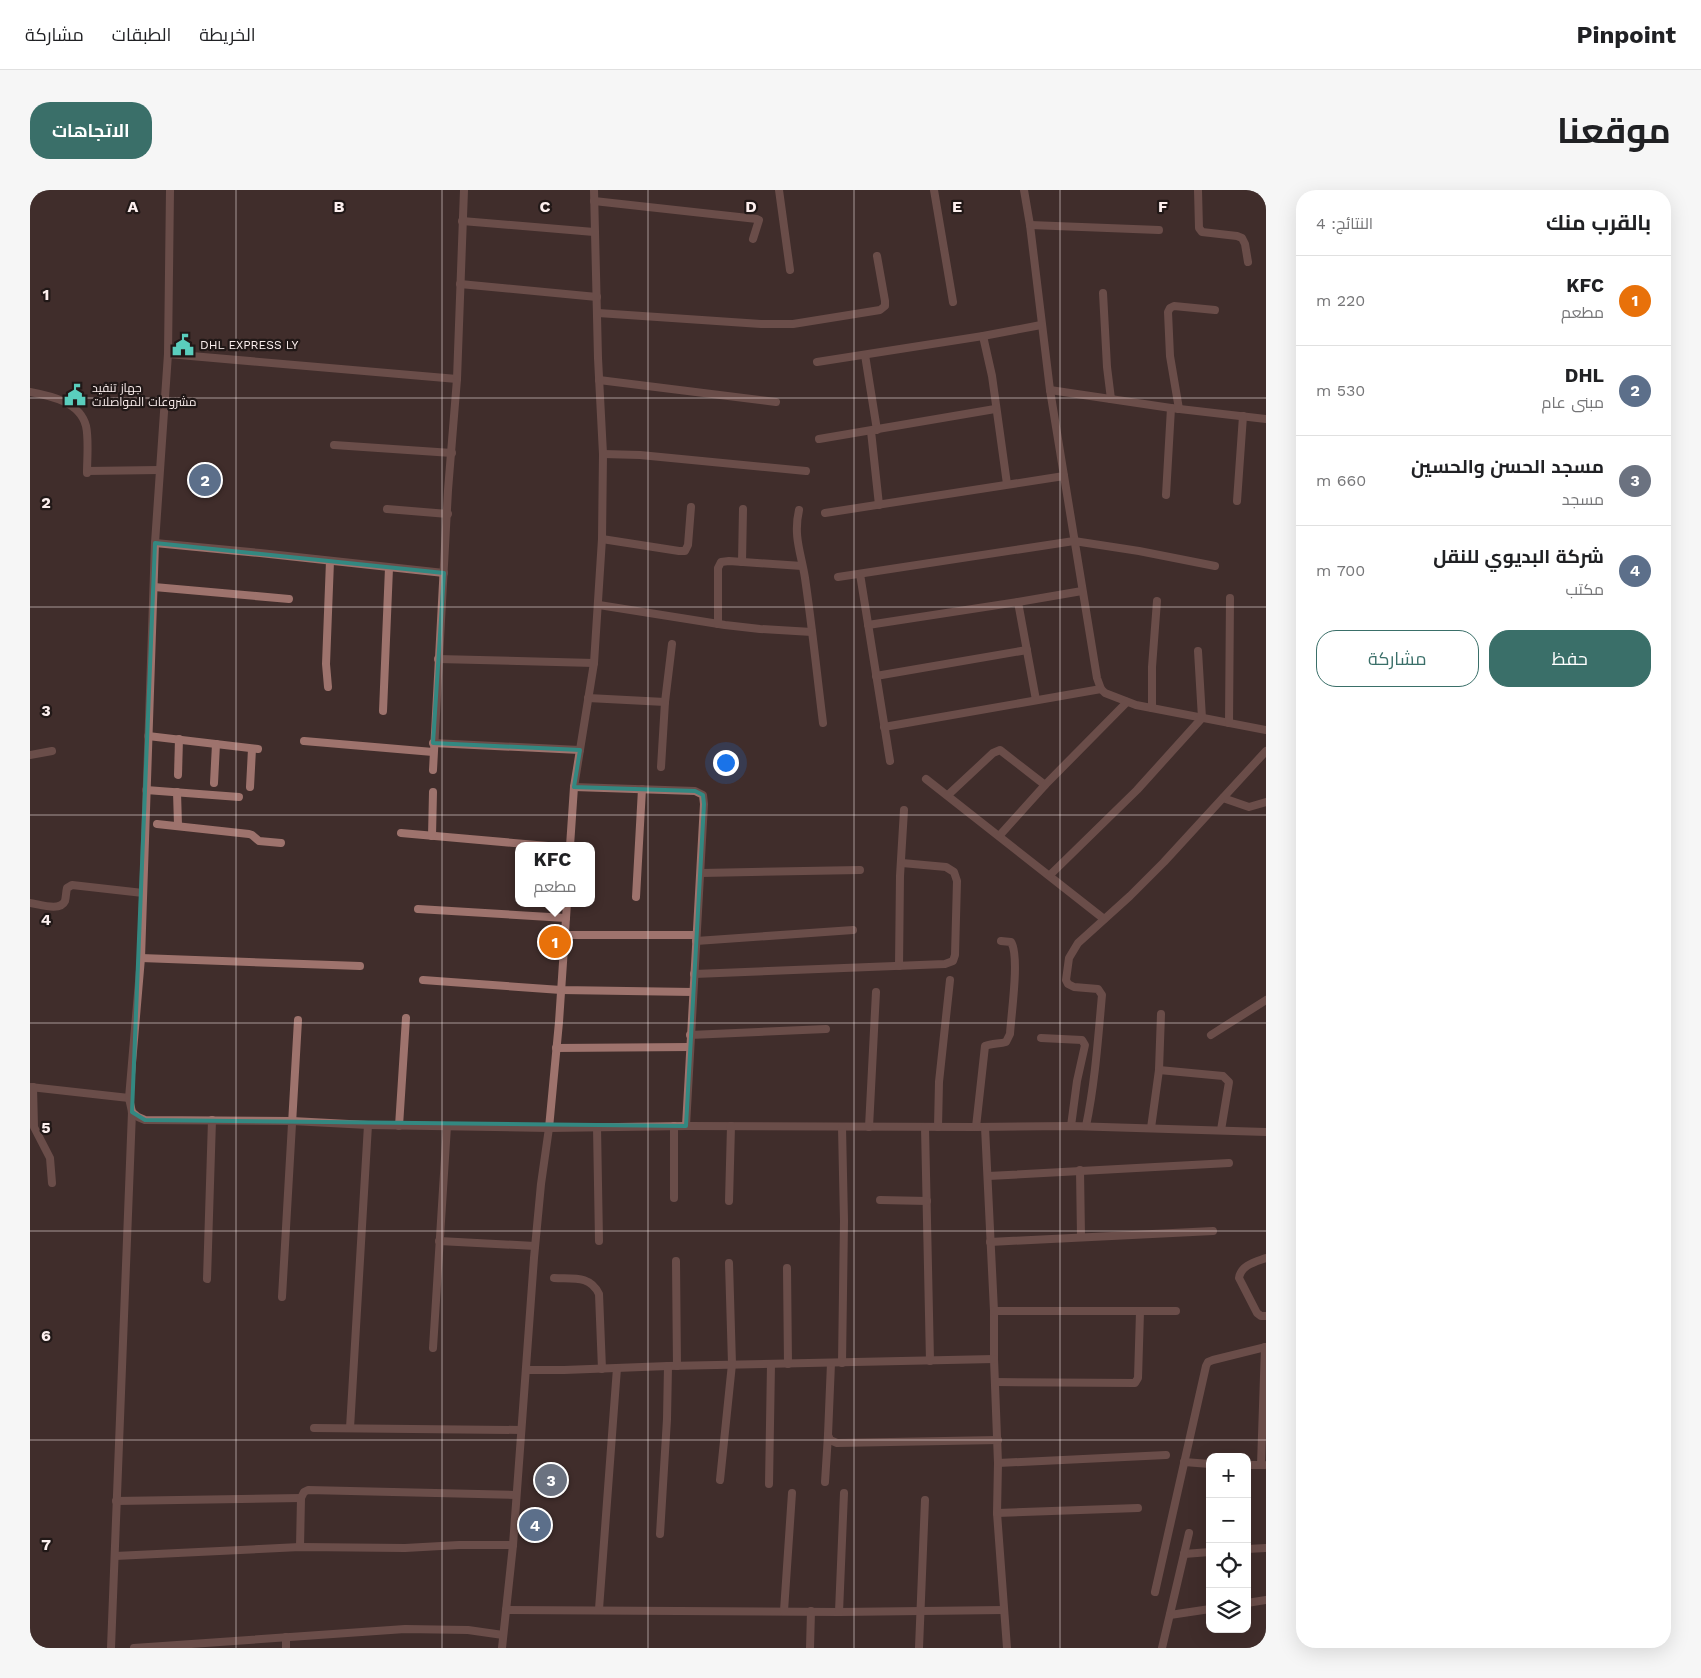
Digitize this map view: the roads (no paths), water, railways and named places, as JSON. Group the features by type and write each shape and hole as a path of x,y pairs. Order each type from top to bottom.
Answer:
{"street":[{"path":"111,1648 132,1112 129,1098 140,958 155,543 168,354 170,190"},
{"path":"433,770 438,660 457,379 464,190"},
{"path":"570,842 574,787 594,664 602,539 603,454 594,190"},
{"path":"779,190 790,270"},
{"path":"934,190 953,302"},
{"path":"1024,190 1050,390 1082,591 1097,678 1101,689 1110,696 1127,702 1266,730"},
{"path":"1198,190 1199,228 1202,232 1242,238 1248,262"},
{"path":"594,201 757,219 759,220 753,240"},
{"path":"462,221 594,232"},
{"path":"1030,225 1159,230"},
{"path":"598,313 761,324 793,324 880,310 885,306 885,301 877,256"},
{"path":"460,284 597,297"},
{"path":"1103,294 1107,367 1111,399"},
{"path":"1166,495 1175,408 1168,312 1174,306 1216,310"},
{"path":"817,362 1042,325"},
{"path":"983,336 992,376 995,409 1007,484"},
{"path":"168,354 457,379"},
{"path":"865,355 874,430 879,505"},
{"path":"599,380 776,402"},
{"path":"1050,390 1266,419"},
{"path":"30,392 59,399 74,408 83,418 87,428 87,472 159,470"},
{"path":"819,439 995,409"},
{"path":"1237,501 1243,416"},
{"path":"334,446 452,453"},
{"path":"603,454 640,455 806,471"},
{"path":"825,514 1064,476"},
{"path":"602,539 685,551 688,545 691,507"},
{"path":"742,562 743,509"},
{"path":"387,510 448,514"},
{"path":"799,510 796,522 796,538 812,632 823,724"},
{"path":"838,577 1074,542 1138,551 1215,566"},
{"path":"155,543 444,573"},
{"path":"328,687 326,664 330,561"},
{"path":"718,624 718,568 720,562 802,566"},
{"path":"383,711 388,568"},
{"path":"860,574 890,761"},
{"path":"154,587 288,599"},
{"path":"868,625 1082,591"},
{"path":"1229,723 1230,598"},
{"path":"1152,708 1152,667 1157,601"},
{"path":"1018,602 1036,700"},
{"path":"598,605 760,630 812,632"},
{"path":"661,767 665,702 672,644"},
{"path":"876,676 1027,650"},
{"path":"1050,875 1137,790 1202,718 1198,652"},
{"path":"438,660 594,664"},
{"path":"884,727 1101,689"},
{"path":"588,698 665,702"},
{"path":"1000,835 1045,785 1127,702"},
{"path":"148,736 255,749 250,787"},
{"path":"178,776 179,739"},
{"path":"304,741 433,748 580,750"},
{"path":"214,783 216,744"},
{"path":"948,795 993,753 1000,750 1045,785"},
{"path":"30,755 52,751"},
{"path":"1086,1126 1100,1033 1102,995 1098,989 1074,987 1068,984 1066,980 1069,958 1078,943 1164,862 1266,751"},
{"path":"926,779 1000,835 1104,919"},
{"path":"574,787 695,791 703,795 701,874 686,1126"},
{"path":"636,897 642,789"},
{"path":"146,790 239,797"},
{"path":"177,792 178,825"},
{"path":"432,836 433,792"},
{"path":"1223,798 1249,807 1266,802"},
{"path":"899,966 904,810"},
{"path":"157,824 249,834 259,842 281,843"},
{"path":"401,833 515,843"},
{"path":"694,974 945,964 953,961 956,937 957,881 954,872 946,867 902,863"},
{"path":"701,874 860,870"},
{"path":"30,903 53,906 62,905 67,888 72,885 143,893"},
{"path":"502,1648 513,1545 535,1246 549,1128 567,907"},
{"path":"418,909 566,918"},
{"path":"564,935 696,938 853,930"},
{"path":"976,1128 985,1046 1006,1042 1010,1034 1015,966 1014,947 1010,942 1001,941"},
{"path":"140,958 360,966"},
{"path":"424,980 561,990 693,992"},
{"path":"938,1128 939,1074 950,980"},
{"path":"869,1127 876,992"},
{"path":"1211,1035 1265,1004"},
{"path":"1151,1128 1159,1070 1161,1014"},
{"path":"399,1126 406,1018"},
{"path":"282,1297 298,1020"},
{"path":"690,1035 826,1029"},
{"path":"1041,1038 1076,1038 1082,1040 1085,1045 1071,1126"},
{"path":"556,1048 690,1047"},
{"path":"1159,1070 1223,1076 1229,1082 1222,1130"},
{"path":"52,1183 50,1158 34,1127 32,1087 129,1098"},
{"path":"132,1112 138,1118 145,1120 292,1121 399,1126 549,1128 674,1126 976,1128 1086,1126 1266,1132"},
{"path":"207,1280 212,1120"},
{"path":"350,1428 368,1125"},
{"path":"433,1348 447,1126"},
{"path":"674,1126 674,1198"},
{"path":"729,1202 731,1126"},
{"path":"597,1127 599,1241"},
{"path":"842,1127 844,1220 842,1363"},
{"path":"925,1127 930,1361"},
{"path":"985,1127 994,1311 998,1440 997,1513 1007,1648"},
{"path":"988,1176 1228,1163"},
{"path":"1080,1170 1081,1237"},
{"path":"880,1200 927,1201"},
{"path":"990,1242 1213,1231"},
{"path":"439,1241 535,1246"},
{"path":"1266,1258 1240,1271 1239,1278 1257,1313 1261,1316 1266,1316"},
{"path":"676,1260 678,1366"},
{"path":"720,1480 732,1364 729,1263"},
{"path":"787,1268 788,1364"},
{"path":"554,1278 587,1280 594,1285 599,1294 602,1368"},
{"path":"994,1311 1176,1311"},
{"path":"995,1382 1135,1383 1138,1378 1140,1312"},
{"path":"1155,1592 1206,1366 1208,1362 1213,1360 1265,1347 1264,1465 1251,1464"},
{"path":"526,1370 994,1359"},
{"path":"825,1482 831,1363"},
{"path":"769,1484 771,1364"},
{"path":"660,1534 667,1419 668,1366"},
{"path":"599,1609 618,1368"},
{"path":"314,1428 521,1430"},
{"path":"828,1435 830,1440 837,1443 998,1440"},
{"path":"998,1463 1166,1456"},
{"path":"1184,1462 1206,1464"},
{"path":"300,1547 301,1498 304,1492 308,1490 516,1495"},
{"path":"784,1611 792,1493"},
{"path":"839,1612 844,1493"},
{"path":"116,1501 301,1498"},
{"path":"919,1648 925,1500"},
{"path":"997,1513 1138,1508"},
{"path":"1162,1648 1189,1534"},
{"path":"115,1556 300,1547 405,1548 513,1545"},
{"path":"1251,1549 1266,1548"},
{"path":"1184,1554 1206,1552"},
{"path":"1251,1602 1266,1600"},
{"path":"506,1610 599,1609 839,1612 1004,1610"},
{"path":"1170,1615 1206,1610"},
{"path":"810,1648 811,1611"},
{"path":"134,1648 405,1629 468,1630 503,1635"},
{"path":"286,1636 286,1648"}],"place":[{"name":"DHL EXPRESS LY","path":"183,345"},
{"name":"جهاز تنفيد مشروعات المواصلات","path":"75,395"},
{"name":"DHL","path":"205,480"},
{"name":"KFC","path":"555,942"},
{"name":"مسجد الحسن والحسين","path":"551,1480"},
{"name":"شركة البديوي للنقل","path":"535,1525"}]}
